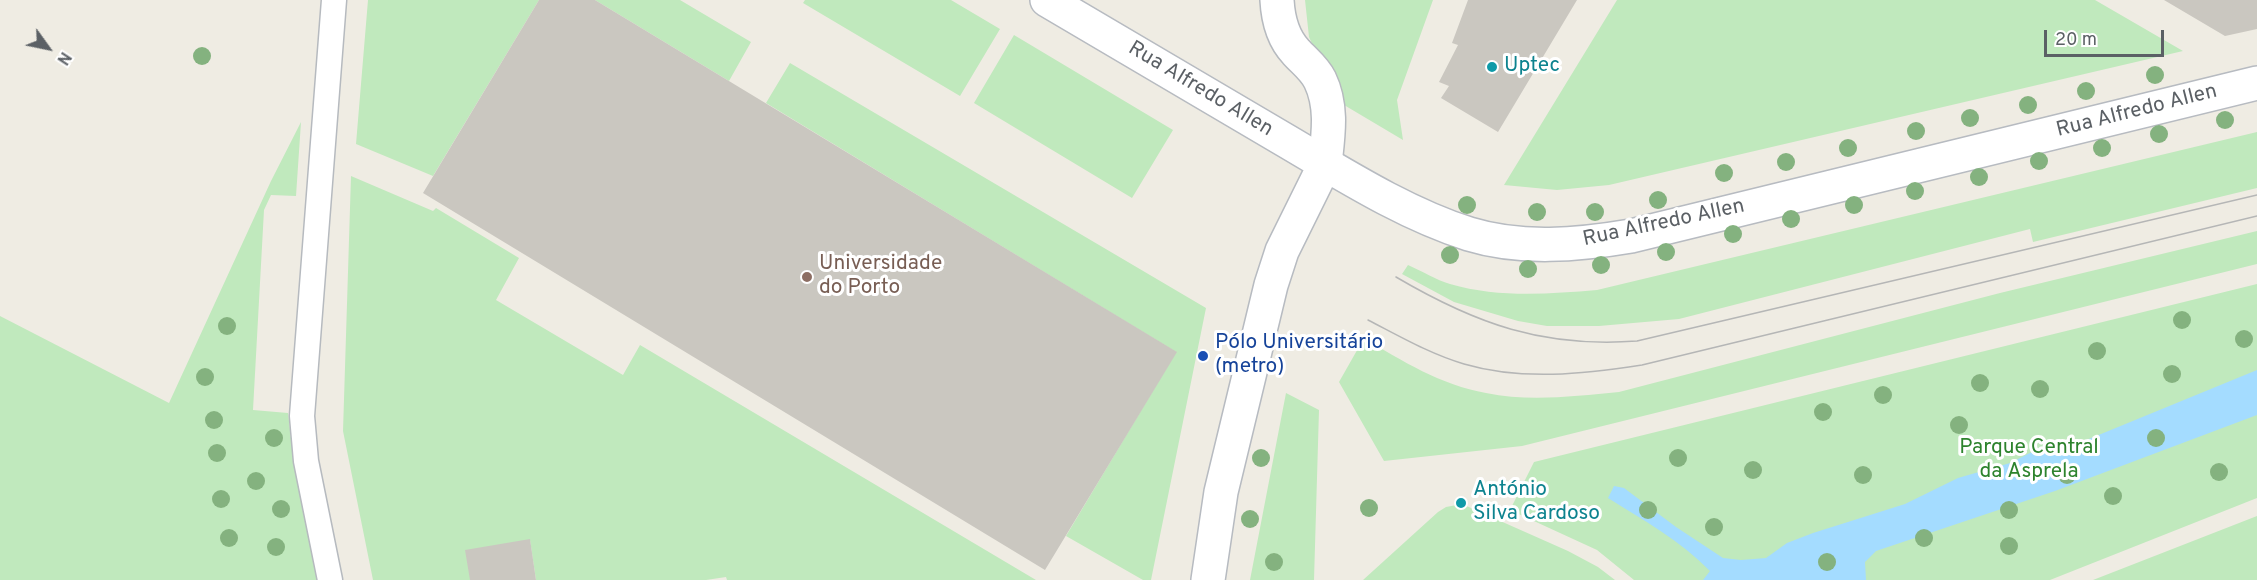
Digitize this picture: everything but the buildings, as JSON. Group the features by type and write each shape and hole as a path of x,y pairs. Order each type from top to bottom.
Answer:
{"street":[{"name":"Rua Alfredo Allen","path":"1047,0 1325,164 1411,210 1469,234 1520,244 1598,241 1643,233 2257,83"},
{"path":"1208,580 1221,492 1271,285 1282,250 1325,164 1329,121 1326,96 1320,79 1284,35 1278,19 1277,0"}],"lane":[{"path":"330,580 306,461 302,416 334,0"}],"green space":[{"path":"368,0 539,0 433,176 356,144"},
{"path":"595,0 680,0 751,42 729,81"},
{"path":"805,0 951,0 1000,29 960,96 803,3"},
{"path":"1305,0 1433,0 1397,100 1403,140 1339,102 1309,37"},
{"path":"1617,0 2095,0 2183,51 1609,185 1557,190 1504,185"},
{"path":"1014,35 1173,130 1132,198 974,103"},
{"path":"790,63 1206,308 1151,580 1143,580 1066,536 1176,352 766,103"},
{"path":"301,122 296,196 271,195 264,210 253,410 288,413 294,462 317,580 0,580 0,316 169,403 271,181"},
{"path":"2257,132 2257,188 2033,242 2030,229 1679,319 1599,326 1547,326 1518,321 1454,302 1402,274 1408,265 1450,284 1505,293 1542,294 1597,290"},
{"path":"351,176 433,211 436,208 519,258 496,300 623,375 640,345 1036,580 727,580 726,577 706,580 536,580 530,540 470,580 373,580 343,431"},
{"path":"2257,231 2257,264 1522,446 1384,461 1339,382 1364,338 1438,378 1486,393 1536,398 1619,392 2000,293"},
{"name":"Parque Central da Asprela","path":"2257,284 2257,498 2050,580 1634,580 1597,550 1510,510 1534,462"},
{"path":"1286,393 1319,410 1314,580 1250,580"},
{"path":"1462,504 1568,551 1598,567 1615,580 1363,580 1438,512 1446,507"},
{"path":"2257,516 2257,580 2093,580"}],"water":[{"path":"2257,370 2257,415 2055,491 1876,551 1865,562 1866,580 1703,580 1710,571 1699,560 1608,498 1614,486 1624,488 1676,527 1723,558 1741,560 1766,558 1787,543 1813,533 1905,504 1958,478 2010,463 2046,445 2084,441"}],"tram line":[{"path":"1396,277 1454,308 1511,329 1571,341 1637,341 2257,195"},
{"path":"1368,320 1439,355 1486,369 1531,374 1598,371 1642,365 2257,216"}],"place":[{"name":"Uptec","path":"1492,67"},
{"name":"Universidade do Porto","path":"807,277"},
{"name":"Pólo Universitário (metro)","path":"1203,356"},
{"name":"António Silva Cardoso","path":"1461,503"}]}
